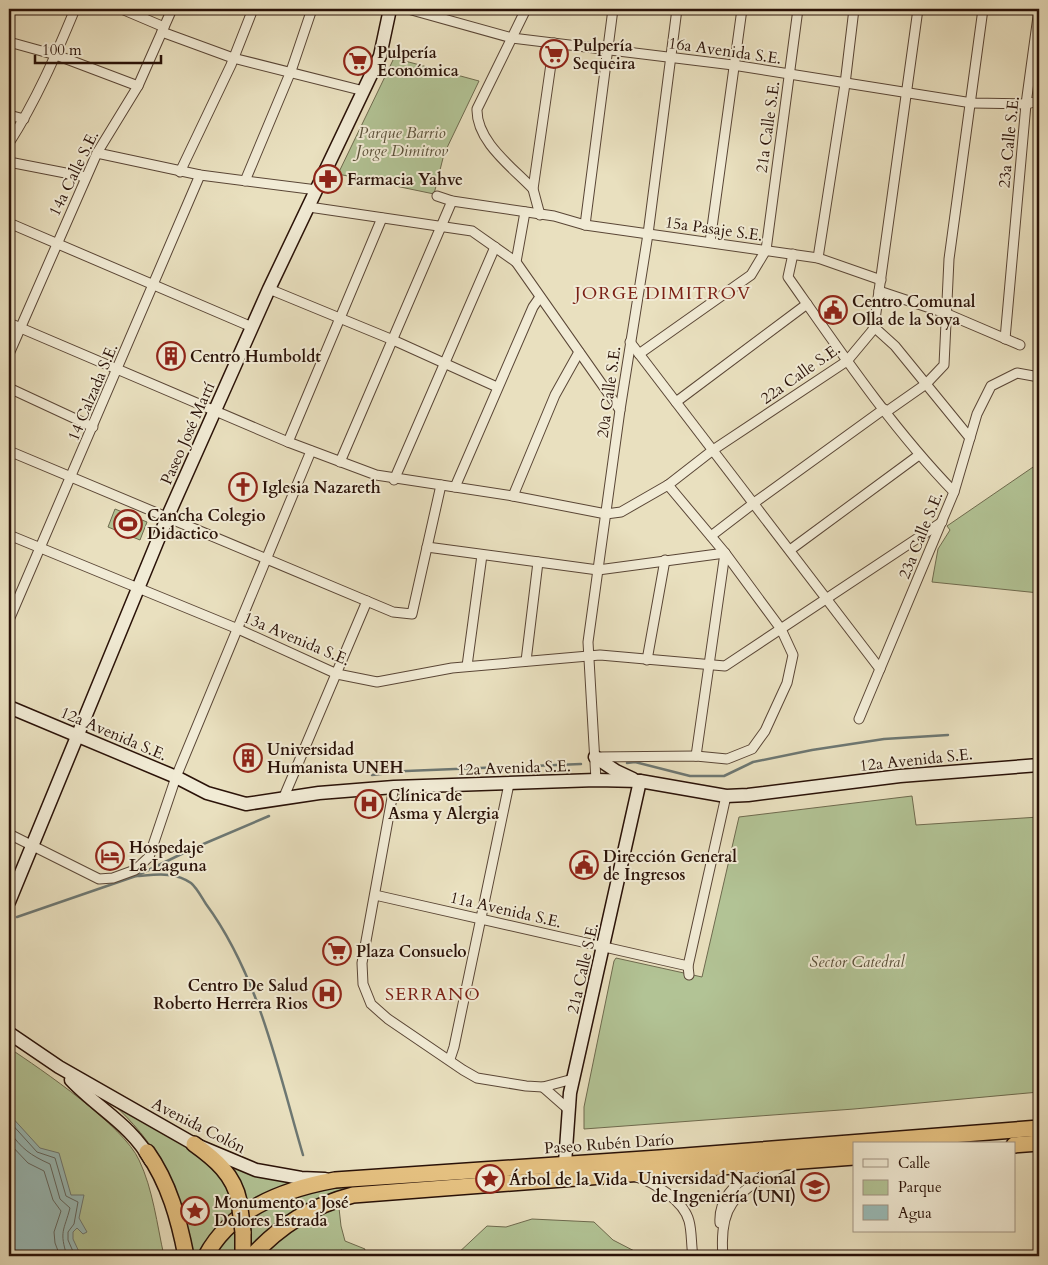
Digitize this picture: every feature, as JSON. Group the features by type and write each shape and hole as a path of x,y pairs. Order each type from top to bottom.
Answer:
{"highway":[{"name":"Paseo Rubén Darío","path":"861,1142 1039,1128"},
{"name":"Paseo Rubén Darío","path":"206,1256 221,1234 256,1206 286,1191 335,1180 853,1143"},
{"path":"1016,1145 1039,1143"},
{"path":"194,1144 223,1168 235,1187 239,1201 243,1256"},
{"path":"147,1152 163,1176 175,1210 183,1255"},
{"name":"Paseo Rubén Darío","path":"252,1256 286,1224 325,1203 353,1195 853,1157"},
{"path":"566,1178 569,1171 639,1164 658,1158"},
{"path":"565,1163 566,1178"},
{"path":"498,1184 510,1180 559,1174 564,1169 565,1163"},
{"path":"414,1189 417,1183 465,1180 486,1170"},
{"path":"401,1176 410,1180 414,1189"}],"street":[{"path":"9,143 24,119 56,55 75,9"},
{"name":"14a Calle S.E.","path":"9,354 96,153 138,86 172,9"},
{"path":"180,172 233,58 253,9"},
{"path":"245,181 290,74 312,9"},
{"name":"Paseo José Martí","path":"9,902 167,518 252,327 380,56 390,9"},
{"name":"16a Avenida S.E.","path":"408,9 512,38 733,65 972,103 1026,104 1039,101"},
{"path":"526,9 477,109 477,122 489,143 532,189"},
{"path":"585,225 613,9"},
{"name":"20a Calle S.E.","path":"595,766 588,642 630,342 648,234 677,9"},
{"path":"710,242 742,9"},
{"name":"21a Calle S.E.","path":"766,250 791,74 798,9"},
{"path":"818,258 846,84 854,9"},
{"path":"918,9 874,327 895,346 970,438"},
{"path":"711,536 754,503 926,384 944,365 949,259 972,103 983,9"},
{"name":"23a Calle S.E.","path":"1005,339 1026,104 1039,9"},
{"path":"124,10 163,30 233,58 364,92"},
{"path":"9,42 56,55 138,86"},
{"path":"540,216 532,189 554,43"},
{"path":"9,115 24,119"},
{"path":"96,153 180,172 317,190"},
{"path":"9,162 86,177"},
{"name":"14 Calzada S.E.","path":"9,620 118,370 200,175"},
{"name":"15a Pasaje S.E.","path":"437,196 452,201 540,216 554,216 585,225 818,258 881,280"},
{"path":"340,462 452,201"},
{"path":"309,207 472,231 495,246 516,262 620,410"},
{"path":"516,262 525,212"},
{"path":"288,442 382,218"},
{"path":"9,223 252,327"},
{"path":"394,480 495,246"},
{"path":"639,354 751,275 766,250"},
{"path":"793,254 788,277 885,411 919,455 954,492"},
{"path":"270,289 393,340 497,388"},
{"path":"879,291 945,313 1020,345"},
{"path":"455,487 533,306 540,296"},
{"path":"676,402 807,304"},
{"name":"22a Calle S.E.","path":"9,323 288,442 394,480 513,496 606,514 621,512 668,485 713,450 847,361 874,327"},
{"path":"630,342 880,669"},
{"path":"513,496 555,395 578,352"},
{"name":"23a Calle S.E.","path":"859,719 954,492 977,414 991,386 1017,373 1039,377"},
{"path":"9,388 93,427"},
{"path":"9,834 99,879 113,878 135,870 149,857 176,777 312,450"},
{"path":"9,451 393,612 412,614 441,485"},
{"path":"790,550 919,455"},
{"path":"595,766 696,756 727,759 752,749 765,731 787,682 794,655 781,629 725,553 668,485"},
{"name":"13a Avenida S.E.","path":"9,535 238,629 337,674 377,682 467,666 600,655 725,666 942,522"},
{"path":"427,547 598,570 725,553"},
{"path":"696,756 725,553"},
{"path":"467,666 482,555"},
{"path":"647,660 665,560"},
{"path":"526,661 538,562"},
{"path":"283,799 366,601"},
{"name":"12a Avenida S.E.","path":"9,706 176,777 207,793 246,804 394,787 509,784 595,766 640,781 726,796 900,776 1039,765"},
{"path":"595,766 616,771 640,781"},
{"name":"21a Calle S.E.","path":"565,1163 568,1109 573,1079 640,781"},
{"path":"450,1059 509,784"},
{"path":"394,787 362,963 364,984 371,1004 477,1078 543,1088 573,1079"},
{"name":"11a Avenida S.E.","path":"375,895 604,947 688,971 726,796"},
{"path":"9,1027 26,1043"},
{"name":"Avenida Colón","path":"9,1033 59,1066 194,1144 256,1170 301,1178 335,1180"},
{"name":"Avenida Colón","path":"59,1066 75,1084 112,1115 147,1152"},
{"path":"543,1088 568,1109"},
{"path":"722,1235 729,1206 738,1195 790,1162"},
{"path":"723,1256 720,1220 721,1205 728,1193 760,1164"},
{"path":"624,1173 646,1180 679,1205 689,1219 693,1256"}],"green space":[{"name":"Parque Barrio Jorge Dimitrov","path":"394,58 479,81 444,154 434,194 338,174"},
{"path":"1039,463 1039,593 932,582 938,549 950,530 947,526"},
{"name":"Cancha Colegio Didactico","path":"115,509 147,522 140,540 108,527"},
{"name":"Sector Catedral","path":"912,796 916,825 1039,817 1039,1092 854,1109 584,1129 584,1107 614,961 616,958 702,977 739,817"},
{"path":"9,1048 100,1115 130,1146 139,1160 148,1183 164,1256 9,1256"},
{"path":"104,1095 210,1161 232,1194 234,1216 202,1256 190,1256 158,1158 153,1149 134,1125"},
{"path":"221,1160 306,1183 243,1210"},
{"path":"405,1182 405,1185 354,1192 248,1256 244,1219 264,1206 314,1189"},
{"path":"338,1199 345,1241 365,1249 363,1256 344,1256 342,1250 336,1252 338,1256 252,1256"},
{"path":"532,1219 594,1222 613,1240 644,1256 455,1256 487,1226 506,1227"},
{"path":"237,1225 239,1256 210,1256"}],"water":[{"path":"9,1114 40,1148 59,1153 71,1195 84,1195 79,1218 87,1232 83,1234 77,1228 73,1232 73,1239 81,1256 9,1256"}],"waterway":[{"path":"627,763 635,762 690,776 724,776 753,762 812,750 884,739 948,735"},
{"path":"372,775 406,771 581,764"},
{"path":"17,917 136,876 194,848 269,816"},
{"path":"136,876 171,875 191,883 224,932 240,962 265,1025 303,1155"}],"place":[{"name":"Pulpería Sequeira","path":"554,54"},
{"name":"Pulpería Económica","path":"358,61"},
{"name":"Farmacia Yahve","path":"328,179"},
{"name":"Centro Comunal Olla de la Soya","path":"833,310"},
{"name":"Centro Humboldt","path":"171,356"},
{"name":"Iglesia Nazareth","path":"243,487"},
{"name":"Cancha Colegio Didactico","path":"128,524"},
{"name":"Universidad Humanista UNEH","path":"248,758"},
{"name":"Clínica de Asma y Alergia","path":"369,804"},
{"name":"Hospedaje La Laguna","path":"110,856"},
{"name":"Dirección General de Ingresos","path":"584,865"},
{"name":"Plaza Consuelo","path":"337,951"},
{"name":"Centro De Salud Roberto Herrera Rios","path":"327,994"},
{"name":"Árbol de la Vida","path":"490,1179"},
{"name":"Universidad Nacional de Ingeniería (UNI)","path":"815,1187"},
{"name":"Monumento a José Dolores Estrada","path":"195,1211"}],"district":[{"name":"JORGE DIMITROV","path":"663,293"},
{"name":"SERRANO","path":"433,994"}]}
